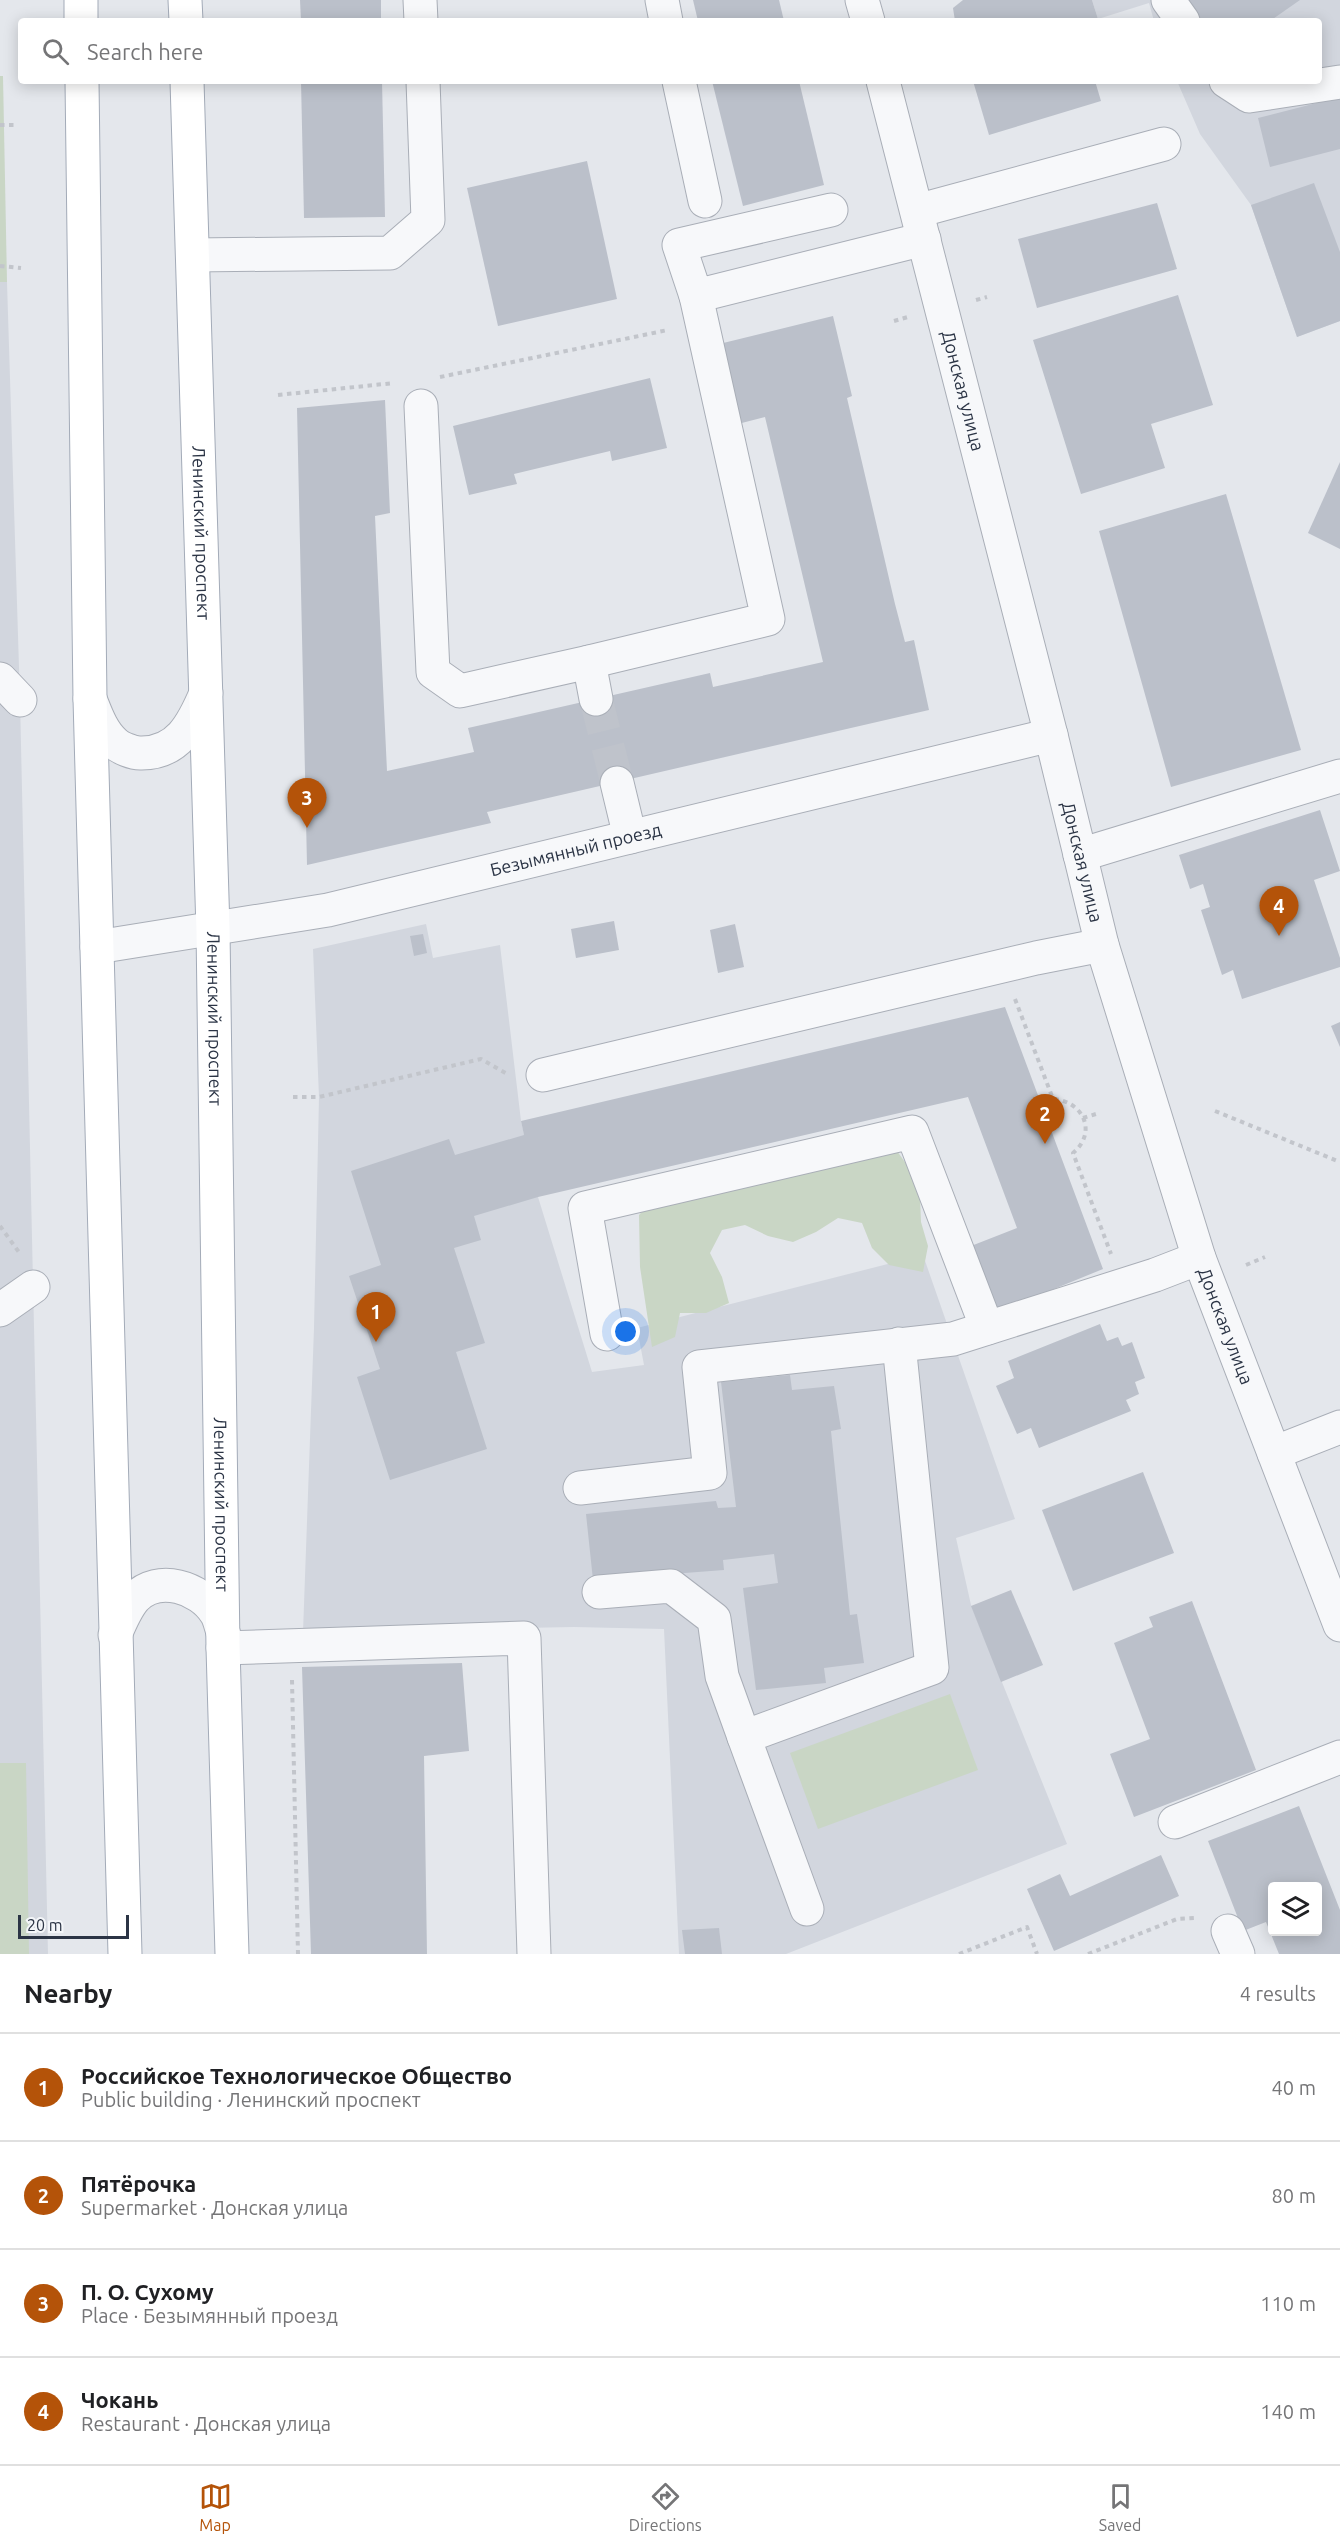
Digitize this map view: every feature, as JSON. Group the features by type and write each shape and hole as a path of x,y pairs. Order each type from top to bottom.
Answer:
{"main road":[{"path":"81,0 81,18"},
{"path":"185,0 186,18"},
{"path":"82,84 90,699 125,1954"},
{"name":"Ленинский проспект","path":"188,84 213,930 224,1642 232,1954"}],"street":[{"path":"420,0 421,18"},
{"path":"662,0 665,18"},
{"path":"862,0 867,18"},
{"path":"1168,0 1181,18"},
{"path":"1231,84 1249,96 1340,82"},
{"path":"193,255 390,253 428,220 423,84"},
{"path":"680,84 705,201"},
{"name":"Донская улица","path":"884,84 1051,735 1102,945 1200,1258 1340,1625"},
{"path":"699,309 921,225 1164,144"},
{"path":"412,394 433,672 460,691 768,619 699,309 679,245 831,210"},
{"path":"589,662 596,699"},
{"path":"90,699 99,722 115,744 134,753 157,753 181,737 197,714 206,693"},
{"name":"Безымянный проезд","path":"97,948 328,910 1051,735"},
{"path":"1080,855 1340,776"},
{"path":"617,783 630,837"},
{"path":"529,1077 1102,945"},
{"path":"607,1334 585,1208 912,1132 987,1328"},
{"path":"580,1488 710,1473 699,1367 952,1339 1200,1258"},
{"path":"0,1310 28,1272"},
{"path":"744,1737 932,1668 899,1344"},
{"path":"1274,1453 1340,1427"},
{"path":"115,1635 136,1597 153,1586 166,1585 182,1587 201,1597 216,1613 224,1642 292,1646 524,1638 534,1954"},
{"path":"599,1592 671,1586 714,1619 722,1676 807,1909"},
{"path":"1175,1822 1340,1757"}],"path":[{"path":"0,125 18,125"},
{"path":"0,266 21,268"},
{"path":"437,378 699,309"},
{"path":"278,394 412,394"},
{"path":"1003,966 1053,1099 1074,1105 1083,1118 1086,1136 1081,1147 1073,1153 1123,1285"},
{"path":"293,1097 319,1097 481,1059 529,1077"},
{"path":"1215,1111 1340,1162"},
{"path":"1083,1118 1099,1113"},
{"path":"0,1226 28,1272"},
{"path":"1246,1265 1265,1257"},
{"path":"292,1646 298,1954"},
{"path":"1088,1954 1177,1919 1197,1918 1212,1921 1233,1942"},
{"path":"959,1954 1027,1927 1037,1954"}],"shaded area":[{"path":"1092,0 1340,0 1340,321 1297,337 1251,205 1200,134 1178,84 1322,84 1322,18 1153,18 1149,3 1098,18"},
{"path":"0,282 7,282 20,700 48,1954 0,1954"},
{"path":"426,924 433,958 500,945 521,1121 538,1197 592,1372 644,1365 637,1328 923,1255 1015,1519 956,1538 971,1605 1067,1844 786,1954 679,1954 664,1629 574,1627 303,1632 314,1328 319,1097 313,949"}],"green space":[{"path":"0,76 3,76 7,282 0,282"},
{"path":"897,1151 912,1172 920,1197 921,1222 928,1246 923,1272 889,1265 872,1248 862,1223 838,1218 816,1232 793,1242 768,1236 745,1225 722,1230 710,1253 722,1277 729,1303 706,1313 680,1313 675,1337 652,1347 640,1267 639,1215 657,1196"},
{"path":"950,1694 978,1770 818,1829 790,1753"},
{"path":"0,1763 26,1763 29,1954 0,1954"}],"building":[{"path":"300,0 381,0 381,18 301,18"},
{"path":"693,0 779,0 783,18 697,18"},
{"path":"963,0 1092,0 1098,18 955,18 953,8"},
{"path":"1187,0 1300,0 1274,18 1200,18"},
{"path":"301,84 382,84 385,217 304,218"},
{"path":"713,84 800,84 824,185 743,206"},
{"path":"974,84 1096,84 1101,101 989,135"},
{"path":"1340,97 1340,149 1270,167 1258,118"},
{"path":"587,161 617,299 498,326 467,188"},
{"path":"1314,183 1340,252 1340,321 1297,337 1251,205"},
{"path":"1157,203 1177,269 1037,308 1018,239"},
{"path":"1178,295 1213,405 1151,424 1165,468 1081,494 1033,340"},
{"path":"833,316 852,396 847,398 895,604 905,642 914,640 929,710 487,812 491,823 307,865 297,408 385,400 390,513 375,516 387,771 474,752 468,728 710,673 713,687 823,662 765,417 734,425 715,345"},
{"path":"650,378 667,448 612,461 610,451 514,474 517,484 469,495 453,426"},
{"path":"1340,462 1340,549 1308,533"},
{"path":"1226,494 1301,750 1171,787 1099,531"},
{"path":"1320,810 1340,871 1314,880 1340,958 1340,967 1242,999 1233,970 1222,975 1201,910 1210,907 1203,884 1190,889 1179,855"},
{"path":"614,921 619,950 576,958 571,929"},
{"path":"735,924 744,967 718,973 710,930"},
{"path":"423,934 427,953 414,956 410,936"},
{"path":"1005,1007 1103,1269 995,1313 971,1246 1017,1228 968,1097 538,1197 474,1216 481,1240 454,1248 485,1343 456,1352 487,1449 390,1480 357,1377 380,1369 349,1276 381,1265 351,1171 449,1139 455,1155 524,1135 521,1121"},
{"path":"1340,1022 1340,1047 1331,1026"},
{"path":"1100,1324 1107,1341 1118,1337 1122,1346 1132,1342 1145,1378 1135,1382 1139,1394 1126,1400 1131,1411 1039,1448 1031,1428 1017,1434 996,1386 1014,1378 1008,1361"},
{"path":"790,1375 792,1390 834,1386 841,1429 831,1431 850,1615 857,1614 864,1663 824,1668 826,1683 756,1690 743,1588 778,1583 774,1554 723,1560 724,1570 593,1580 586,1514 716,1501 718,1508 736,1507 721,1382"},
{"path":"1143,1472 1174,1553 1073,1591 1042,1510"},
{"path":"1011,1590 1043,1665 1001,1682 971,1606"},
{"path":"1192,1601 1256,1770 1134,1817 1110,1754 1150,1739 1114,1643 1153,1627 1149,1617"},
{"path":"462,1663 469,1751 424,1756 427,1954 311,1954 302,1667"},
{"path":"1299,1806 1340,1910 1340,1954 1279,1954 1272,1936 1322,1936 1322,1882 1268,1882 1268,1927 1266,1922 1243,1931 1208,1841"},
{"path":"1161,1855 1179,1896 1054,1951 1027,1889 1060,1874 1070,1896"},
{"path":"719,1928 722,1954 685,1954 682,1930"}],"tunnel":[{"path":"596,699 617,783"}],"place":[{"name":"П. О. Сухому","path":"307,828"},
{"name":"Чокань","path":"1279,936"},
{"name":"Пятёрочка","path":"1045,1144"},
{"name":"Российское Технологическое Общество","path":"376,1342"}]}
